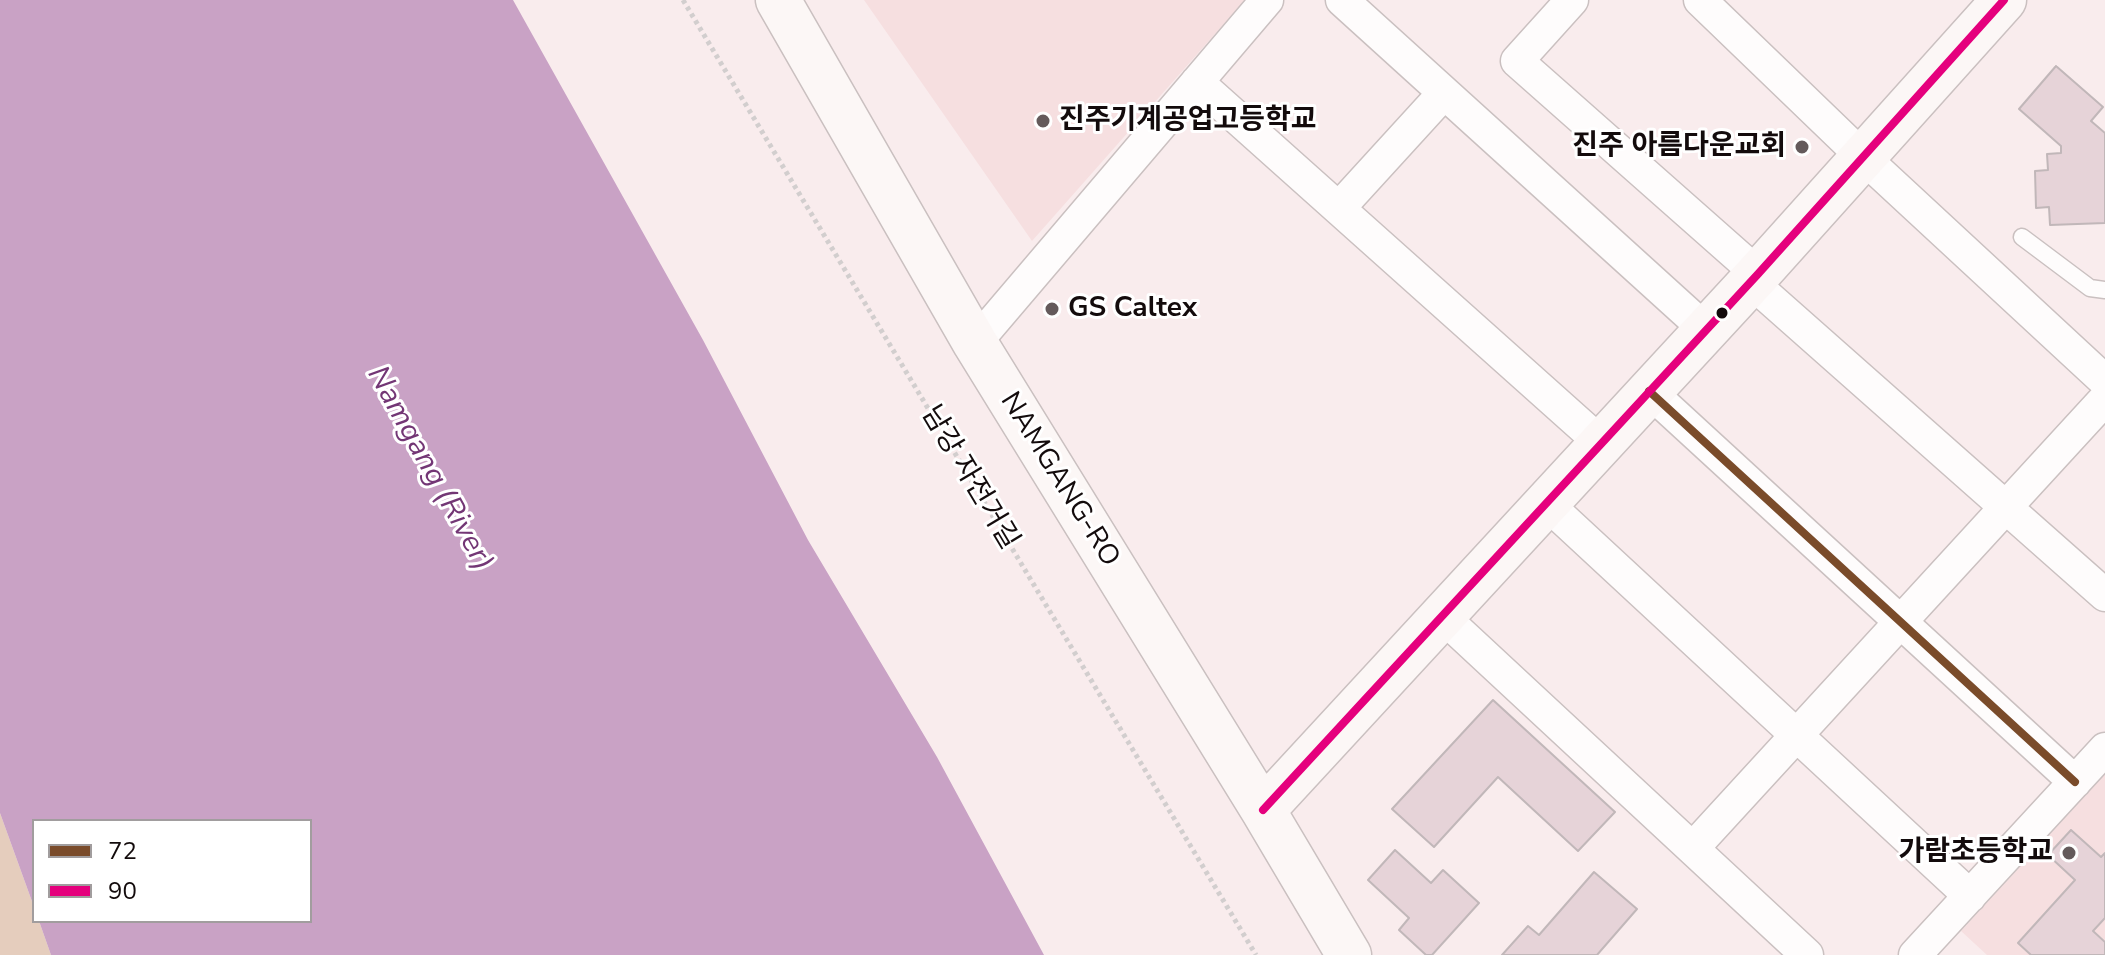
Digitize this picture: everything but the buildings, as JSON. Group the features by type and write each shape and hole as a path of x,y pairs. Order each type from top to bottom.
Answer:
{"street":[{"name":"NAMGANG-RO","path":"778,0 975,343 1349,955"},
{"path":"975,343 1267,0"},
{"path":"1342,0 1706,330"},
{"path":"1572,0 1517,61 2105,595"},
{"path":"1700,0 1863,157 2105,381"},
{"path":"1263,810 1754,278 2004,0"},
{"path":"1197,82 1601,443"},
{"path":"1339,208 1444,93"},
{"path":"1649,391 2075,782"},
{"path":"1693,848 2105,399"},
{"path":"1546,503 1970,896"},
{"path":"1442,616 1807,955"},
{"path":"1915,955 2105,749"}],"lane":[{"path":"2022,237 2090,288 2105,290"}],"path":[{"name":"남강 자전거길","path":"683,0 1256,955"}],"shaded area":[{"name":"진주기계공업고등학교","path":"864,0 1245,0 1032,241"},
{"name":"가람초등학교","path":"2105,774 2105,955 1987,955 1961,931"},
{"path":"0,813 32,901 32,923 40,923 51,955 0,955"}],"water":[{"name":"Namgang (River)","path":"0,0 513,0 703,340 808,540 937,757 1044,955 51,955 40,923 312,923 312,819 32,819 32,901 0,813"}],"transit line":[{"name":"90","path":"1263,810 1758,274 2004,0"},
{"name":"72","path":"1649,391 2075,782"}],"place":[{"name":"진주기계공업고등학교","path":"1043,121"},
{"name":"진주 아름다운교회","path":"1802,147"},
{"name":"GS Caltex","path":"1052,309"},
{"name":"가람초등학교","path":"2069,853"}]}
